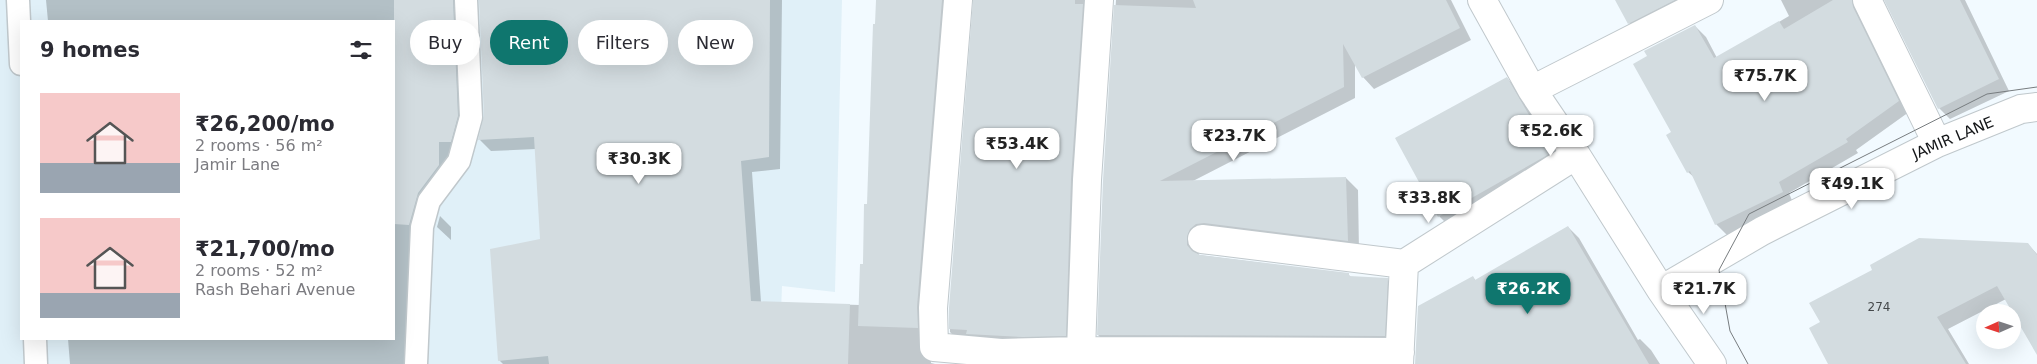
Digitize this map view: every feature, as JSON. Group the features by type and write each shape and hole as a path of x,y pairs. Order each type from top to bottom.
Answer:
{"street":[{"path":"958,0 933,308 934,347 1021,358 1081,351 1399,358 1404,264"},
{"path":"1081,351 1087,180 1099,0"},
{"path":"1482,0 1532,90 1576,155 1661,290 1712,364"},
{"path":"1532,90 1710,0"},
{"path":"1867,0 1937,143"},
{"name":"JAMIR LANE","path":"1661,290 1762,232 1937,143 2021,109 2037,107"},
{"path":"1202,240 1404,264 1576,155"}],"lane":[{"path":"0,2 18,0 20,43"},
{"path":"416,364 422,227 429,201 459,161 471,117 466,0"},
{"path":"35,340 36,364"}],"shaded area":[{"path":"0,0 842,0 835,292 782,286 779,364 0,364"}],"building":[{"path":"394,0 453,0 454,20 410,20 410,65 456,65 458,116 451,142 439,142 439,165 418,193 409,225 395,224"},
{"path":"479,0 770,0 769,157 741,161 751,301 850,304 848,364 549,364 548,356 498,361 490,249 540,239 534,137 478,140 484,116"},
{"path":"876,0 942,0 917,307 918,328 858,326 860,264 863,264 864,204 867,204 873,24 875,24"},
{"path":"973,0 1075,0 1075,4 1083,4 1071,179 1066,336 1023,337 966,334 967,330 949,329 949,308"},
{"path":"1193,0 1446,0 1460,28 1362,78 1343,44 1344,87 1160,181 1346,177 1348,241 1204,223 1196,224 1190,229 1187,245 1192,251 1200,255 1349,273 1349,276 1388,278 1385,336 1097,335 1103,181 1114,5 1196,8"},
{"path":"1615,0 1675,0 1628,24"},
{"path":"1833,0 1852,0 1853,7 1899,101 1846,139 1848,142 1779,182 1783,192 1715,225 1690,171 1687,173 1666,135 1671,132 1633,64 1647,56 1644,51 1695,25 1714,58 1779,21 1784,29"},
{"path":"1884,0 1960,0 1999,79 1938,109"},
{"path":"1507,77 1551,153 1438,217 1395,138"},
{"path":"1568,226 1649,364 1415,364 1418,306 1473,276 1475,280"},
{"path":"1919,238 2028,243 2037,255 2037,355 2021,327 2021,304 2007,304 1997,286 1937,317 1966,364 1828,364 1809,328 1820,322 1809,303 1872,270 1870,265"}],"tram line":[{"path":"1748,364 1730,331 1719,270 1749,214 1987,94 2037,87"}]}
